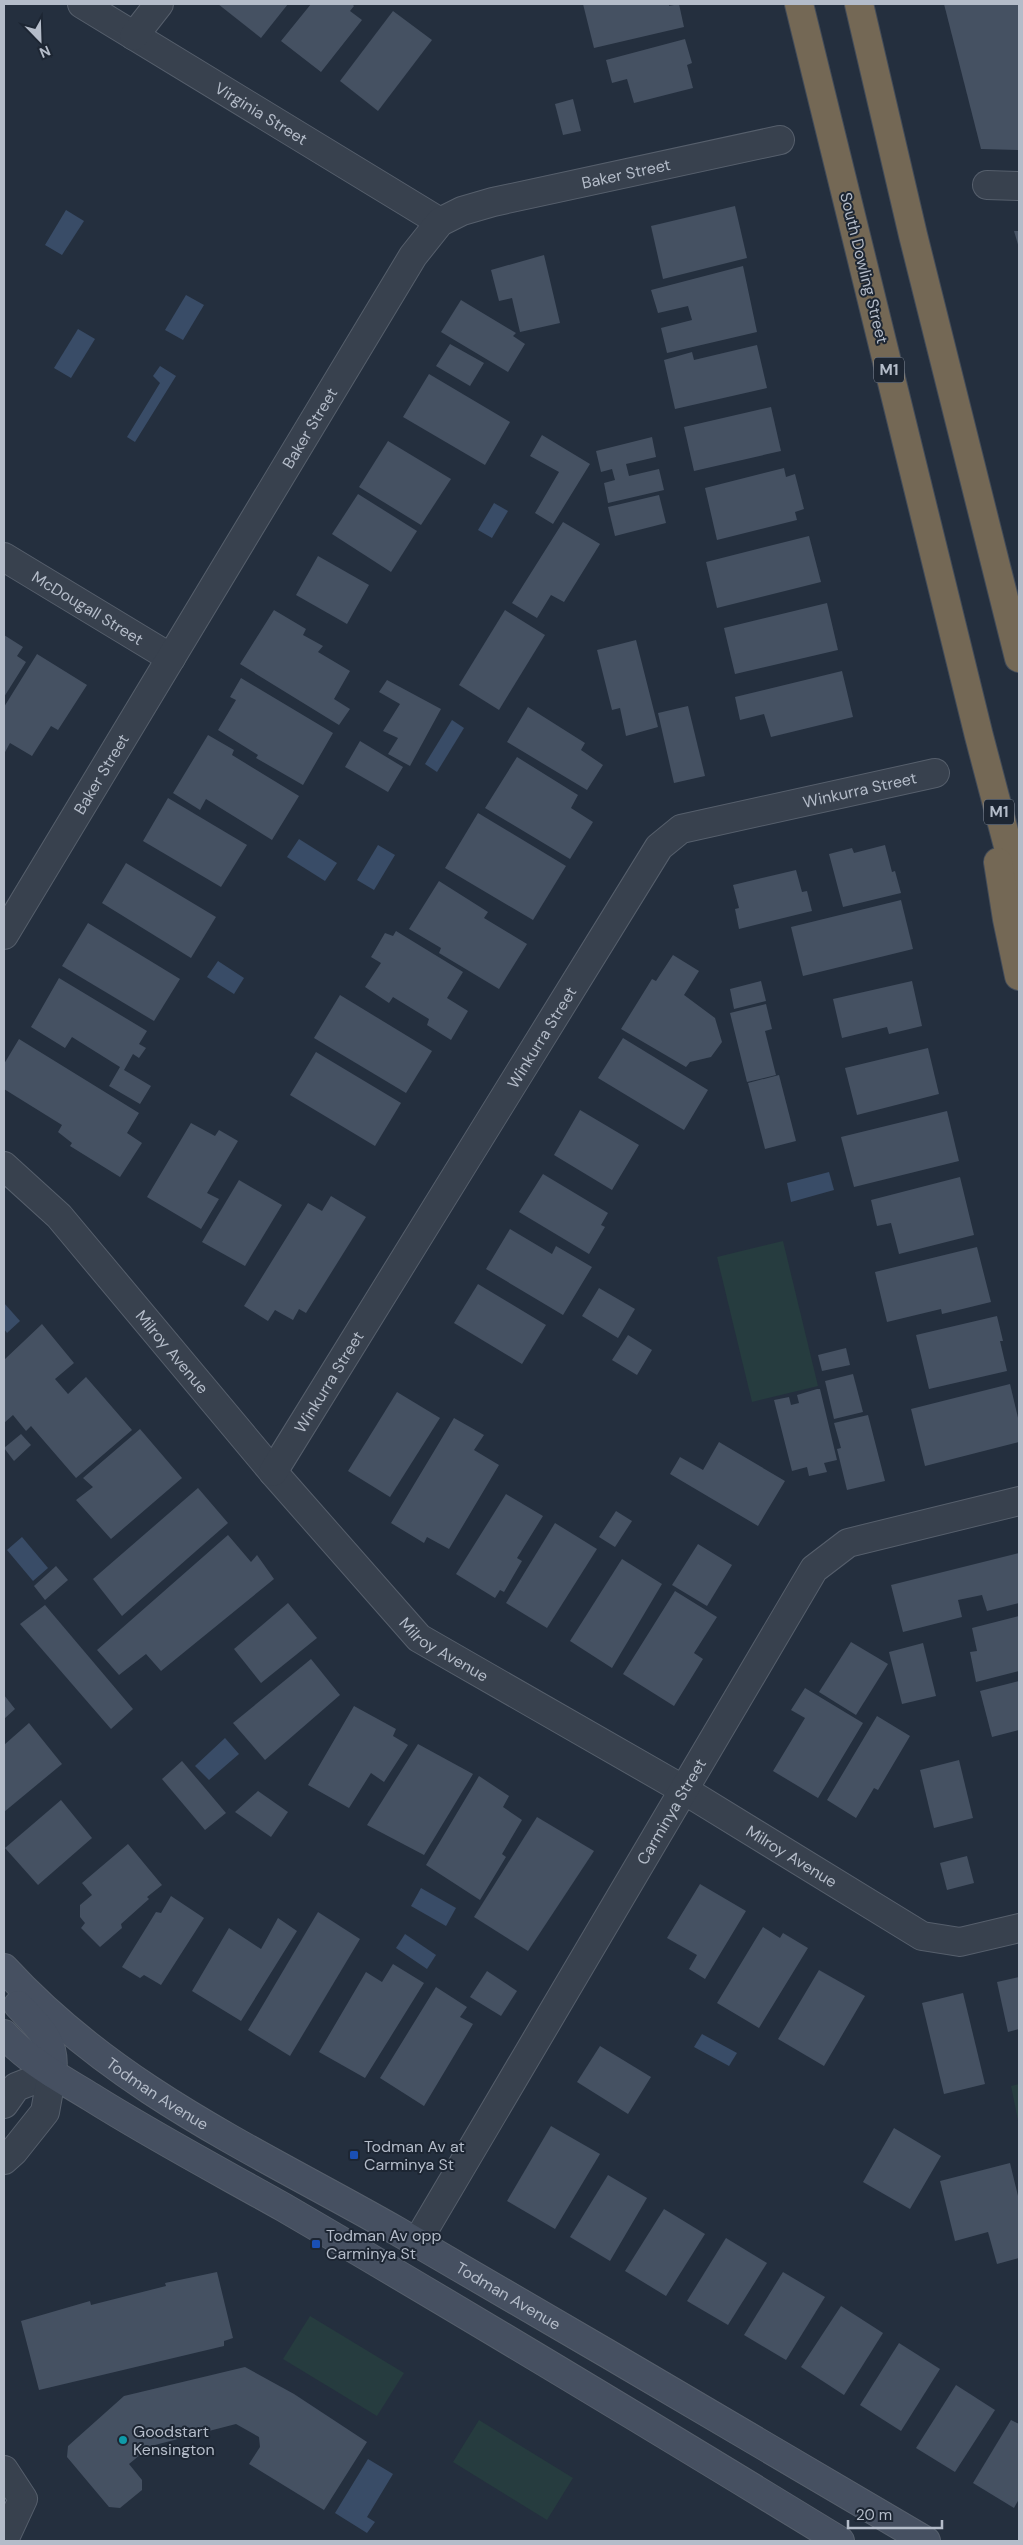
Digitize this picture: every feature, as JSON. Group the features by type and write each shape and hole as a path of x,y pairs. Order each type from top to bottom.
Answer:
{"highway":[{"name":"South Dowling Street","path":"800,4 979,736"},
{"path":"859,4 913,234 1019,658"},
{"path":"867,4 913,234"},
{"name":"M1","path":"979,736 1019,888"},
{"path":"979,736 1007,919 1019,976"}],"main road":[{"name":"Todman Avenue","path":"4,1968 72,2034 137,2082 180,2109 235,2143 417,2242 926,2541"},
{"path":"4,1988 49,2040 54,2058 52,2073"},
{"path":"4,2034 28,2056 52,2073 136,2126 241,2183 523,2348 840,2541"},
{"path":"52,2073 70,2070 93,2072 146,2103 180,2109"}],"street":[{"name":"Virginia Street","path":"82,4 440,222"},
{"path":"134,36 159,4"},
{"name":"Baker Street","path":"4,935 414,256 440,222 462,211 493,202 780,140"},
{"path":"986,186 1019,186"},
{"name":"McDougall Street","path":"4,556 171,658"},
{"name":"Winkurra Street","path":"273,1472 659,847 681,829 935,773"},
{"name":"Milroy Avenue","path":"4,1166 59,1216 273,1472 419,1638 684,1790 922,1936 960,1942 1019,1928"},
{"name":"Carminya Street","path":"417,2242 814,1568 848,1543 1019,1501"},
{"path":"4,2104 16,2087 52,2073 46,2112 14,2151 4,2160"},
{"path":"4,2470 22,2499 4,2540"}],"green space":[{"path":"783,1241 818,1386 752,1402 717,1257"},
{"path":"1019,2084 1019,2125 1011,2086"},
{"path":"310,2316 404,2373 377,2416 283,2359"},
{"path":"479,2420 573,2478 547,2520 453,2462"}],"water":[{"path":"66,210 84,221 62,255 45,245"},
{"path":"186,295 204,305 183,340 165,330"},
{"path":"78,329 95,339 71,378 54,368"},
{"path":"160,366 176,376 135,442 127,437 160,383 153,376"},
{"path":"494,503 508,511 492,538 478,530"},
{"path":"452,720 464,728 437,772 425,764"},
{"path":"299,839 337,863 325,881 287,857"},
{"path":"378,845 395,855 374,890 357,880"},
{"path":"218,961 244,978 234,994 207,977"},
{"path":"829,1172 834,1190 791,1202 787,1183"},
{"path":"4,1303 20,1321 7,1333 4,1329"},
{"path":"22,1537 48,1568 33,1581 7,1550"},
{"path":"225,1738 239,1754 209,1780 195,1766"},
{"path":"421,1888 456,1908 446,1926 411,1906"},
{"path":"405,1934 436,1955 427,1969 396,1948"},
{"path":"702,2034 737,2053 729,2066 694,2047"},
{"path":"368,2459 393,2474 367,2517 375,2522 367,2533 335,2513"}],"building":[{"path":"218,4 288,4 261,38"},
{"path":"311,4 352,4 354,6 350,11 362,20 321,72 281,41"},
{"path":"583,4 669,4 669,6 679,4 684,27 594,48"},
{"path":"944,4 1019,4 1019,150 981,149"},
{"path":"393,11 432,40 378,111 340,81"},
{"path":"685,39 692,63 687,65 693,88 634,103 627,79 612,83 606,60"},
{"path":"573,99 581,131 563,135 555,104"},
{"path":"735,206 747,258 663,279 651,226"},
{"path":"1014,231 1019,231 1019,248"},
{"path":"544,255 560,323 520,332 512,298 499,301 491,270"},
{"path":"743,266 757,332 667,353 661,328 692,320 688,306 658,313 651,290"},
{"path":"461,300 516,333 513,336 525,344 508,372 441,332"},
{"path":"450,344 484,363 470,386 436,366"},
{"path":"757,345 767,388 675,409 664,360 692,352 694,360"},
{"path":"429,374 510,422 485,465 403,417"},
{"path":"771,407 781,451 694,471 684,427"},
{"path":"542,435 590,464 553,524 535,513 559,472 530,456"},
{"path":"652,437 656,457 626,464 629,476 659,469 664,490 608,503 604,483 615,480 612,469 601,472 596,451"},
{"path":"388,441 451,479 421,525 359,487"},
{"path":"784,468 786,477 795,474 804,509 795,512 797,520 717,540 705,488"},
{"path":"358,494 417,531 391,572 332,534"},
{"path":"659,495 666,523 615,536 608,507"},
{"path":"563,522 600,544 564,602 551,595 537,618 512,603"},
{"path":"809,536 821,582 717,608 706,562"},
{"path":"318,556 369,585 347,624 296,595"},
{"path":"827,603 838,650 735,674 724,628"},
{"path":"274,610 306,629 303,635 323,646 318,652 350,671 334,699 350,709 339,725 240,664"},
{"path":"505,610 545,635 499,710 459,685"},
{"path":"4,635 23,647 17,656 26,662 4,697"},
{"path":"636,640 658,727 626,736 620,708 612,710 597,650"},
{"path":"37,654 87,685 58,730 51,726 32,756 10,743 4,754 4,707"},
{"path":"842,671 853,717 771,737 764,714 740,720 735,697"},
{"path":"241,678 333,733 303,785 256,758 258,755 218,730 236,700 230,697"},
{"path":"387,680 441,709 410,766 388,754 398,738 383,731 400,704 379,692"},
{"path":"688,706 705,776 674,783 658,713"},
{"path":"528,707 585,743 581,750 603,765 587,790 507,742"},
{"path":"208,735 234,750 232,755 299,796 272,840 206,799 200,810 173,793"},
{"path":"360,741 403,767 388,792 345,767"},
{"path":"517,757 578,795 571,808 593,822 570,859 485,808"},
{"path":"168,798 247,845 221,887 143,841"},
{"path":"478,813 566,866 533,920 445,868"},
{"path":"885,845 892,872 895,871 901,893 843,907 829,854 852,848 854,853"},
{"path":"126,863 216,917 191,958 102,903"},
{"path":"796,870 802,892 807,891 812,911 739,929 735,909 739,908 733,885"},
{"path":"439,881 488,912 484,918 527,944 499,989 439,953 441,948 409,929"},
{"path":"901,900 913,949 803,976 791,927"},
{"path":"88,923 180,979 154,1021 62,966"},
{"path":"396,931 463,972 447,998 468,1011 451,1040 427,1025 429,1019 393,997 389,1003 365,987 381,963 371,957 385,933 393,936"},
{"path":"673,955 699,971 684,995 715,1018 722,1042 711,1057 690,1062 686,1067 621,1029 652,979 656,981"},
{"path":"59,978 147,1031 139,1044 146,1048 139,1058 133,1054 124,1070 151,1086 140,1104 109,1086 120,1067 72,1037 65,1048 31,1027"},
{"path":"761,981 766,1001 734,1009 730,989"},
{"path":"912,981 922,1026 889,1034 887,1027 842,1038 833,999"},
{"path":"340,995 432,1051 406,1093 314,1038"},
{"path":"766,1004 772,1029 765,1031 776,1075 747,1082 730,1013"},
{"path":"623,1038 708,1090 684,1130 598,1078"},
{"path":"19,1039 139,1113 127,1133 142,1143 120,1177 70,1146 72,1143 58,1132 62,1125 4,1089 4,1064"},
{"path":"928,1048 939,1094 857,1115 845,1068"},
{"path":"316,1052 401,1103 375,1146 290,1095"},
{"path":"779,1075 796,1141 765,1149 748,1083"},
{"path":"580,1110 639,1145 612,1190 554,1155"},
{"path":"947,1111 959,1161 854,1187 841,1137"},
{"path":"191,1123 215,1136 219,1130 238,1141 207,1193 219,1199 201,1229 147,1197"},
{"path":"543,1174 608,1213 601,1225 605,1227 589,1254 519,1212"},
{"path":"960,1177 974,1235 899,1254 891,1223 877,1226 871,1200"},
{"path":"239,1180 282,1205 245,1266 202,1242"},
{"path":"331,1196 366,1217 306,1313 299,1309 293,1320 275,1310 268,1321 244,1306 308,1203 322,1211"},
{"path":"510,1229 552,1254 556,1246 592,1267 563,1315 486,1269"},
{"path":"977,1247 991,1302 942,1314 941,1309 887,1322 875,1272"},
{"path":"478,1284 546,1325 522,1364 454,1323"},
{"path":"599,1288 635,1309 618,1338 582,1316"},
{"path":"997,1316 1003,1341 1000,1341 1007,1371 929,1389 916,1335"},
{"path":"42,1324 74,1363 55,1379 68,1394 86,1377 132,1430 76,1478 31,1426 26,1431 13,1415 4,1423 4,1360"},
{"path":"628,1335 652,1350 637,1375 612,1360"},
{"path":"846,1348 850,1365 822,1371 818,1355"},
{"path":"853,1374 863,1412 834,1419 825,1381"},
{"path":"1010,1384 1019,1422 1019,1442 925,1466 911,1409"},
{"path":"820,1389 837,1460 824,1463 827,1472 809,1476 807,1467 792,1471 774,1400 789,1397 791,1405 799,1403 797,1395"},
{"path":"397,1392 440,1418 390,1497 348,1471"},
{"path":"868,1415 885,1481 847,1490 837,1449 841,1448 834,1423"},
{"path":"454,1418 484,1435 474,1450 499,1465 449,1549 427,1537 424,1543 391,1523"},
{"path":"140,1429 182,1478 111,1539 76,1500 93,1487 83,1478"},
{"path":"21,1434 31,1445 14,1461 4,1448"},
{"path":"719,1442 785,1481 758,1526 670,1474 680,1457 703,1470"},
{"path":"198,1488 228,1523 122,1616 93,1579"},
{"path":"506,1494 543,1516 517,1558 522,1561 504,1592 500,1590 495,1598 456,1574"},
{"path":"616,1511 632,1521 615,1547 599,1537"},
{"path":"555,1523 597,1549 547,1628 506,1603"},
{"path":"228,1535 251,1562 257,1555 274,1579 161,1671 146,1654 119,1675 97,1650"},
{"path":"698,1544 732,1565 707,1606 672,1585"},
{"path":"1019,1553 1019,1603 987,1611 982,1595 958,1600 962,1617 903,1632 891,1585"},
{"path":"622,1559 662,1584 612,1668 570,1641"},
{"path":"56,1566 68,1580 45,1600 34,1586"},
{"path":"675,1591 717,1617 694,1653 703,1659 674,1706 623,1674"},
{"path":"288,1603 317,1638 261,1683 234,1649"},
{"path":"45,1605 133,1709 111,1729 20,1624"},
{"path":"1019,1616 1019,1671 976,1682 970,1652 977,1651 972,1628"},
{"path":"851,1642 888,1664 856,1715 819,1692"},
{"path":"923,1643 936,1696 902,1704 889,1652"},
{"path":"311,1659 340,1695 265,1760 233,1723"},
{"path":"1019,1681 1019,1730 992,1737 980,1691"},
{"path":"805,1688 863,1723 818,1798 773,1771 805,1718 791,1710"},
{"path":"4,1695 15,1709 4,1719"},
{"path":"354,1706 396,1729 393,1736 408,1745 384,1782 371,1773 349,1808 308,1785"},
{"path":"877,1716 910,1736 878,1790 874,1788 856,1818 827,1800"},
{"path":"29,1723 62,1764 4,1812 4,1745"},
{"path":"418,1744 473,1774 424,1855 367,1825"},
{"path":"959,1760 973,1818 934,1828 920,1770"},
{"path":"182,1761 226,1813 205,1830 162,1779"},
{"path":"479,1776 509,1796 503,1807 522,1820 502,1854 506,1857 480,1900 426,1865"},
{"path":"258,1791 288,1812 271,1837 235,1812"},
{"path":"61,1800 92,1838 38,1885 5,1848"},
{"path":"537,1817 594,1851 528,1951 474,1917"},
{"path":"128,1844 162,1885 147,1897 149,1899 121,1924 122,1928 100,1947 81,1928 85,1923 80,1917 80,1905 92,1895 82,1883"},
{"path":"967,1856 974,1883 947,1890 940,1863"},
{"path":"700,1884 746,1911 705,1979 689,1969 697,1955 667,1938"},
{"path":"171,1896 204,1918 161,1985 144,1975 140,1978 122,1967 156,1912 161,1913"},
{"path":"318,1912 360,1939 290,2056 248,2030"},
{"path":"278,1918 297,1931 241,2021 192,1991 229,1928 261,1949"},
{"path":"763,1927 780,1938 783,1933 808,1948 759,2028 717,2003"},
{"path":"393,1964 424,1983 365,2078 319,2052 366,1972 382,1982"},
{"path":"819,1970 865,1996 824,2066 778,2039"},
{"path":"487,1971 517,1991 501,2016 470,1997"},
{"path":"1019,1977 1019,2029 1008,2032 997,1982"},
{"path":"436,1987 467,2007 460,2017 473,2024 424,2106 380,2078"},
{"path":"963,1993 985,2084 944,2094 922,2003"},
{"path":"600,2046 651,2077 628,2114 577,2082"},
{"path":"551,2126 600,2154 555,2229 507,2201"},
{"path":"894,2128 941,2156 910,2209 863,2182"},
{"path":"1010,2163 1019,2200 1019,2258 997,2264 988,2232 955,2241 940,2181"},
{"path":"608,2175 647,2198 610,2261 570,2237"},
{"path":"664,2209 705,2234 666,2296 625,2271"},
{"path":"726,2238 767,2263 728,2325 687,2301"},
{"path":"217,2272 233,2338 224,2341 224,2346 39,2390 21,2321 90,2301 91,2305 166,2286 165,2283"},
{"path":"783,2272 825,2297 786,2360 744,2335"},
{"path":"841,2306 883,2333 844,2395 801,2367"},
{"path":"899,2343 940,2369 901,2431 860,2405"},
{"name":"Goodstart Kensington","path":"245,2367 294,2394 367,2442 324,2510 249,2464 260,2447 259,2437 236,2424 151,2446 129,2464 142,2480 142,2490 120,2508 109,2507 67,2457 68,2446 124,2396"},
{"path":"956,2385 995,2410 955,2472 916,2448"},
{"path":"1011,2420 1019,2424 1019,2499 1014,2508 973,2483"}],"place":[{"name":"Todman Av at Carminya St","path":"354,2155"},
{"name":"Todman Av opp Carminya St","path":"316,2244"},
{"name":"Goodstart Kensington","path":"123,2440"}]}
